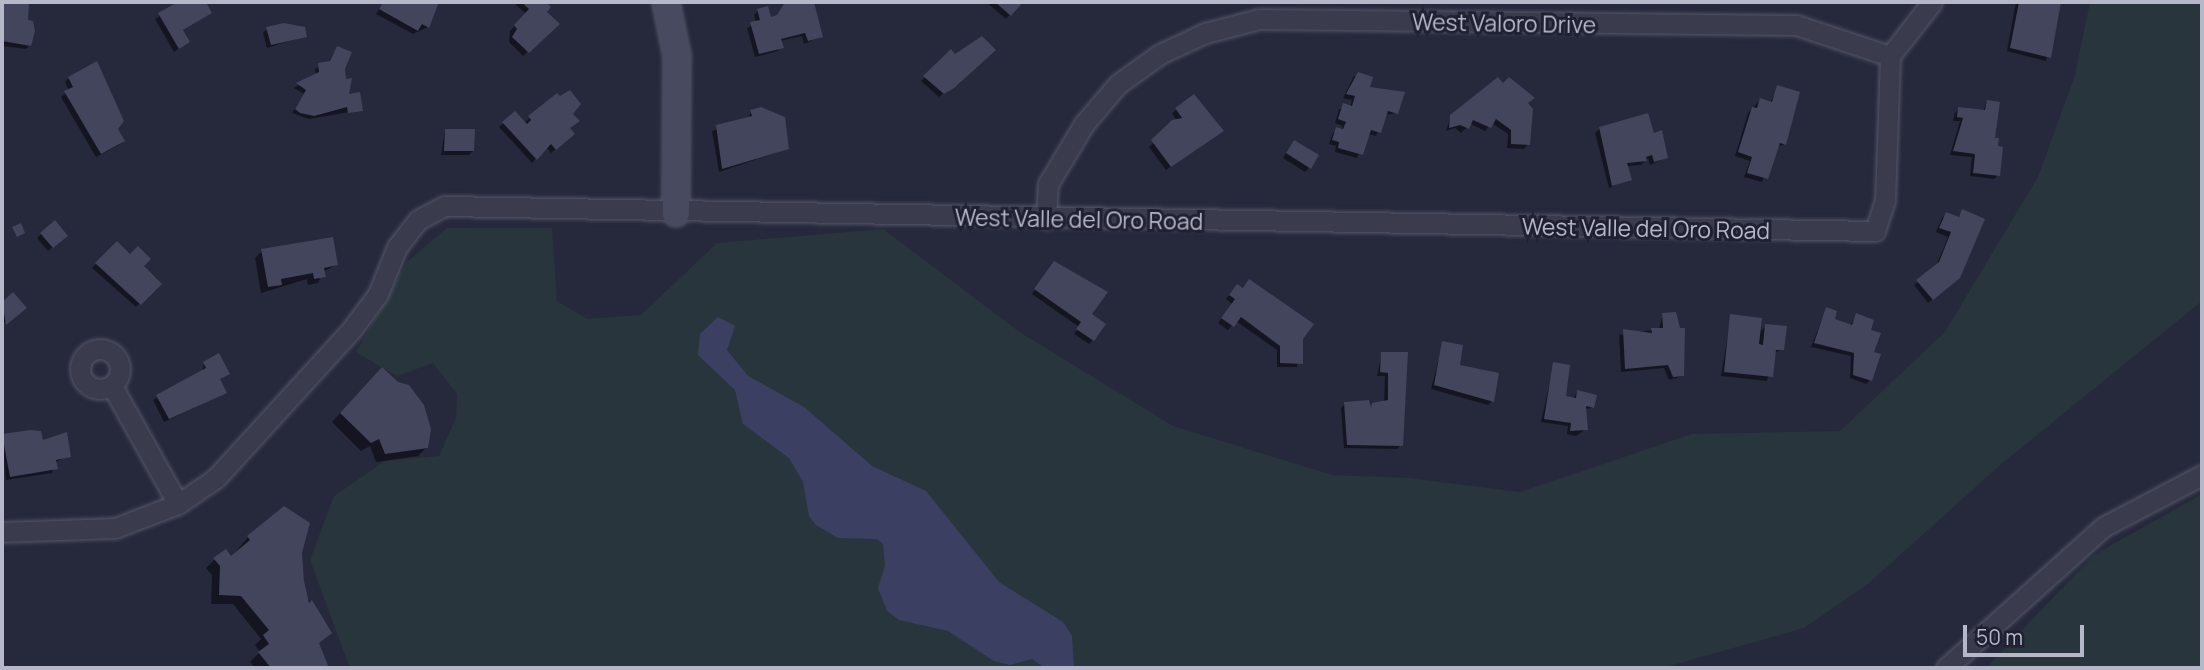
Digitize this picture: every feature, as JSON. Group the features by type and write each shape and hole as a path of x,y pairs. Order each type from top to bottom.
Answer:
{"street":[{"path":"666,2 677,56 676,213"},
{"path":"1890,56 1932,2"},
{"name":"West Valoro Drive","path":"1046,219 1048,184 1084,124 1118,84 1160,54 1194,38 1259,19 1796,25 1890,56"},
{"name":"West Valle del Oro Road","path":"2,532 115,528 178,504 216,478 352,328 379,294 397,247 418,220 444,206 676,213 1875,231 1885,201 1890,56"},
{"path":"112,386 178,504"},
{"path":"1946,668 2103,527 2202,475"}],"shaded area":[{"path":"2090,2 2202,2 2202,301 2000,465 1869,583 1804,628 1662,668 350,668 310,560 334,496 385,461 439,456 456,418 457,394 433,363 397,376 356,352 407,262 447,228 552,228 557,301 587,319 641,315 717,243 883,229 1021,333 1173,426 1332,475 1408,478 1520,492 1692,434 1840,431 1945,332 2038,177 2075,75"},
{"path":"2202,494 2202,668 1986,668 2094,555"}],"water":[{"path":"718,317 735,326 727,350 748,376 804,407 872,466 926,491 999,582 1063,622 1072,636 1074,668 1045,668 1032,659 1010,665 994,661 948,631 899,620 887,611 878,588 885,566 883,544 877,539 838,538 816,525 809,516 803,482 789,458 743,424 735,390 698,355 700,334"}],"building":[{"path":"2,2 29,3 28,20 33,21 35,31 31,46 2,41"},
{"path":"178,2 206,2 212,13 183,30 190,42 179,49 158,13"},
{"path":"383,2 439,2 429,28 422,24 418,31 379,9"},
{"path":"521,2 546,2 551,7 547,12 560,24 529,53 512,37 517,29 514,25 529,9"},
{"path":"785,2 814,2 823,37 808,41 805,33 781,39 784,48 759,54 750,22 760,20 757,9 768,6 771,17 777,15"},
{"path":"995,2 1023,2 1011,16"},
{"path":"2019,2 2061,2 2051,58 2010,48"},
{"path":"284,23 305,27 307,37 271,45 266,27"},
{"path":"982,36 996,50 954,88 944,94 923,76 951,49 955,54"},
{"path":"337,46 352,52 345,69 346,79 352,78 349,94 360,92 363,111 348,113 347,107 314,116 300,113 295,109 306,90 296,83 319,72 318,63 330,61"},
{"path":"97,61 124,121 118,129 125,141 101,154 64,91 73,87 68,77"},
{"path":"1358,72 1373,77 1370,87 1405,92 1398,114 1388,111 1381,133 1371,130 1363,155 1338,148 1339,142 1332,140 1336,127 1343,129 1346,122 1338,119 1343,103 1352,106 1355,96 1346,94"},
{"path":"1498,77 1503,83 1509,77 1535,98 1528,103 1533,109 1530,145 1511,144 1511,130 1496,119 1491,128 1473,120 1469,129 1460,125 1449,128 1450,115"},
{"path":"1777,85 1800,92 1786,145 1780,143 1768,179 1747,173 1752,157 1738,152 1752,107 1757,108 1760,98 1772,102"},
{"path":"570,90 581,104 573,114 580,121 570,128 575,134 556,150 551,144 537,160 502,122 515,111 527,124 531,120 528,116 557,93 560,96"},
{"path":"1194,94 1224,131 1171,167 1151,140 1172,120 1182,118 1175,108"},
{"path":"1987,100 2000,102 1995,138 1999,138 1998,146 2003,147 2000,176 1973,173 1975,154 1953,151 1963,118 1957,117 1958,107 1985,110"},
{"path":"761,107 785,117 789,149 722,169 716,125 752,116 750,110"},
{"path":"1648,113 1654,133 1662,130 1668,158 1654,162 1652,155 1646,157 1647,161 1627,163 1632,180 1612,186 1599,127"},
{"path":"445,129 475,129 474,151 444,151"},
{"path":"1294,140 1319,155 1311,169 1286,153"},
{"path":"1962,209 1985,219 1960,278 1933,300 1916,280 1939,262 1951,232 1939,228 1946,212 1959,217"},
{"path":"55,220 68,236 53,248 40,233"},
{"path":"21,223 25,233 17,237 12,227"},
{"path":"333,237 338,265 324,268 326,277 314,279 313,273 281,279 282,285 268,287 261,249"},
{"path":"117,241 130,254 138,246 151,259 144,266 162,284 141,305 95,263"},
{"path":"1054,261 1108,292 1092,314 1106,324 1094,341 1076,329 1081,322 1034,289"},
{"path":"1249,279 1314,324 1303,339 1303,364 1280,363 1280,346 1241,317 1234,327 1221,318 1235,299 1229,295 1237,284 1243,288"},
{"path":"13,292 27,308 6,325 2,302"},
{"path":"1826,307 1837,311 1835,319 1852,325 1856,313 1874,320 1871,330 1881,333 1874,352 1881,354 1872,381 1853,375 1854,353 1814,343"},
{"path":"1676,312 1680,328 1685,328 1684,376 1673,377 1668,365 1625,369 1623,329 1652,333 1651,328 1663,328 1662,313"},
{"path":"1730,314 1762,318 1759,344 1763,345 1765,324 1787,326 1784,350 1776,350 1773,377 1724,372"},
{"path":"1442,341 1463,345 1460,365 1499,373 1494,402 1434,385"},
{"path":"1381,352 1408,352 1403,446 1347,445 1344,402 1369,400 1371,408 1372,403 1388,400 1388,373 1380,372"},
{"path":"219,353 230,374 220,379 227,393 169,419 156,395 206,368 203,362"},
{"path":"1553,362 1570,365 1566,396 1576,398 1577,390 1597,395 1594,408 1586,406 1588,430 1570,431 1571,423 1544,419"},
{"path":"382,367 398,382 409,385 424,405 431,429 428,448 385,454 379,439 371,443 340,413"},
{"path":"41,431 43,440 67,432 71,457 56,460 58,469 10,477 2,434"},
{"path":"284,506 310,523 302,553 304,581 309,603 312,600 332,633 319,643 329,668 271,668 258,652 269,644 263,635 269,630 241,596 219,595 220,566 213,558 226,549 231,556 250,540 247,536"}]}
